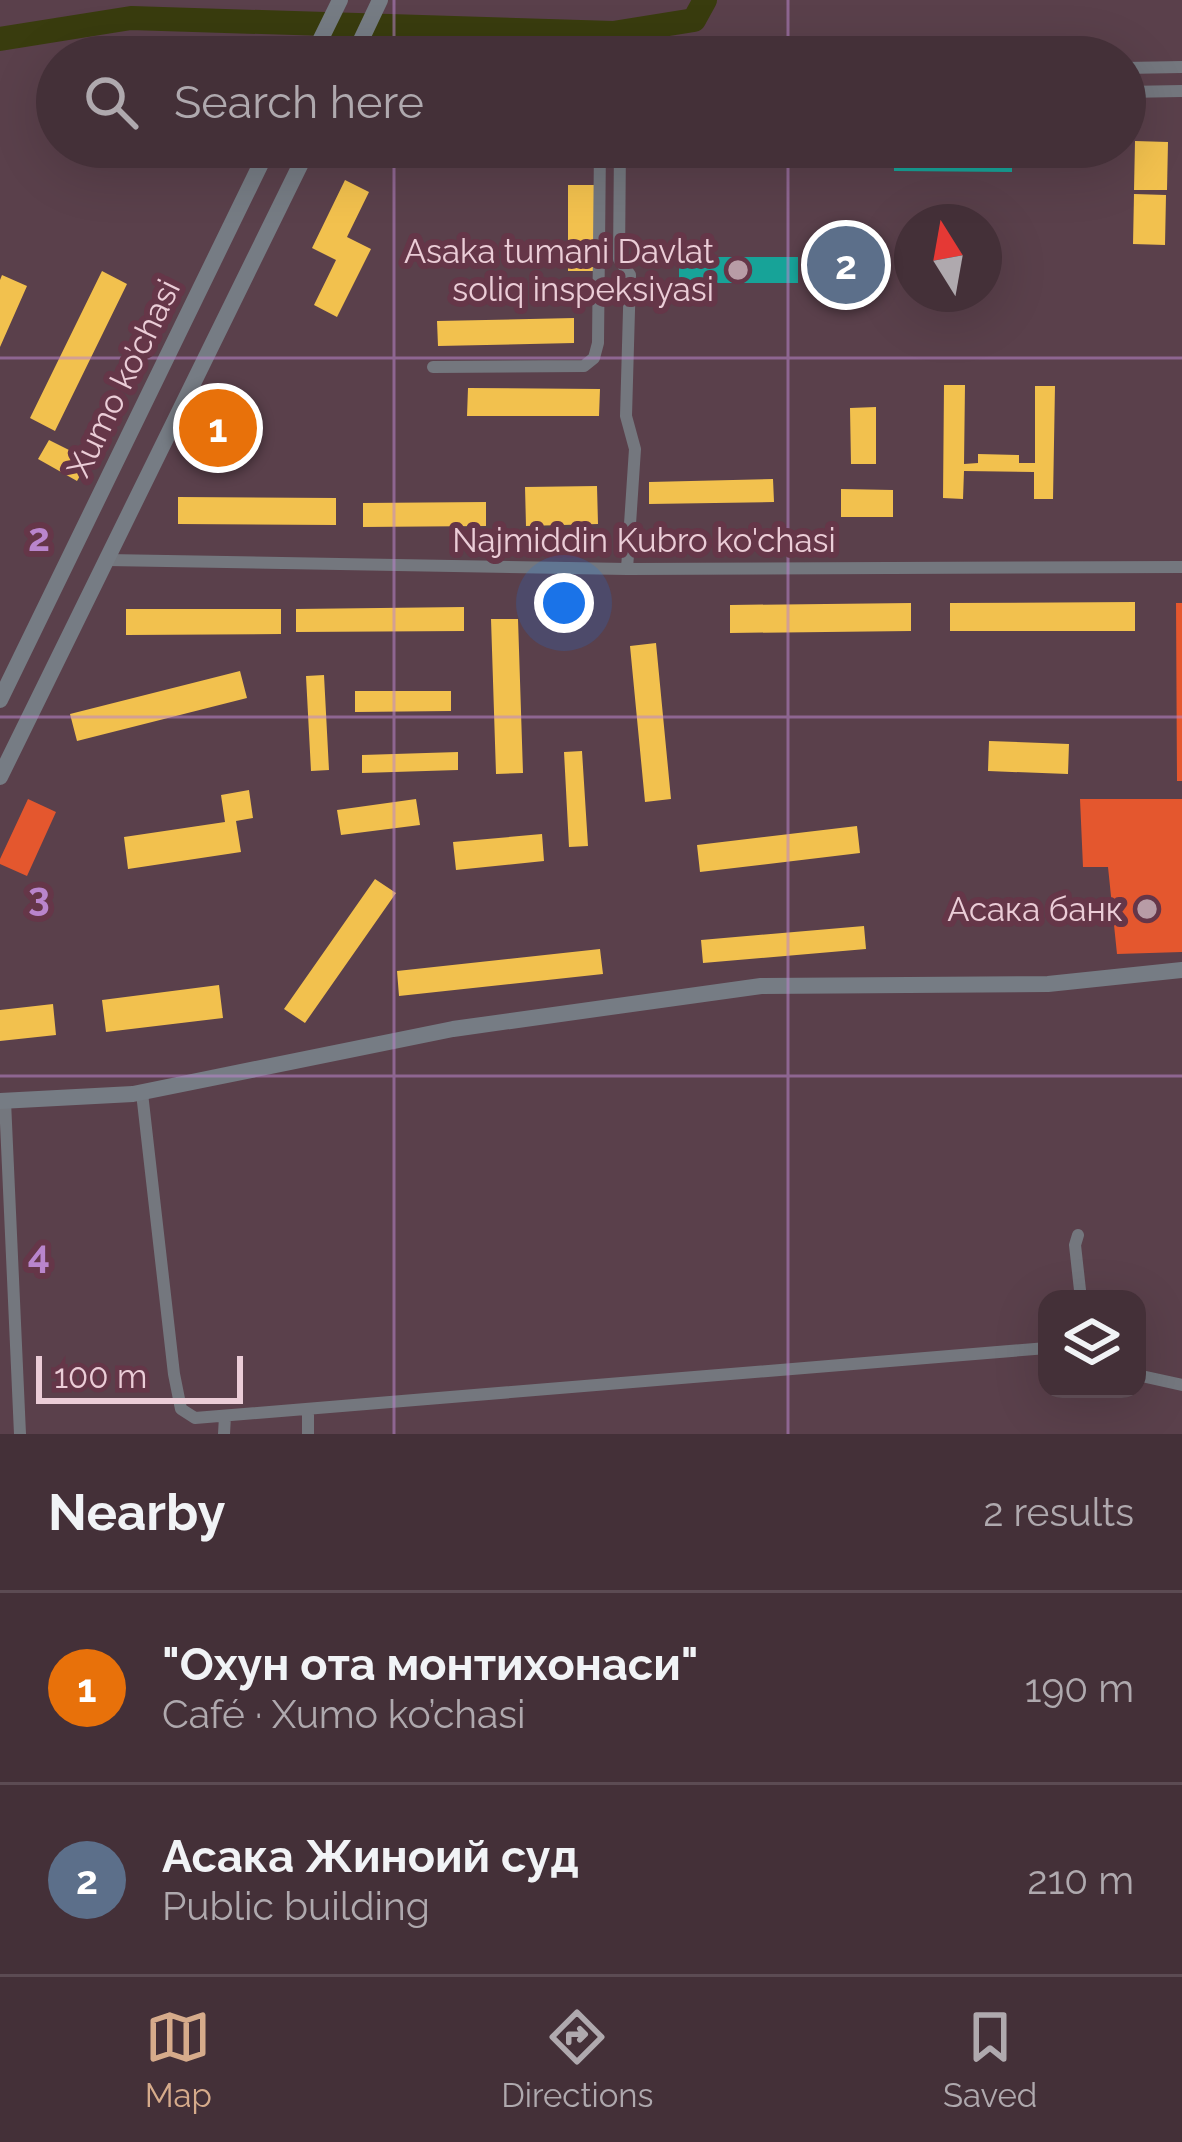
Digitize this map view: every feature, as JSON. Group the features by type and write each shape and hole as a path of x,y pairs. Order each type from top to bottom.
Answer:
{"main road":[{"path":"323,36 340,0"},
{"path":"363,36 380,0"},
{"name":"Xumo ko’chasi","path":"0,700 259,168"},
{"name":"Xumo ko’chasi","path":"0,777 299,168"},
{"path":"3,1101 142,1093 453,1029 761,986 1048,984 1182,970"}],"street":[{"path":"1146,68 1182,67"},
{"path":"1146,92 1182,91"},
{"path":"433,367 584,366 594,358 599,168"},
{"path":"620,168 619,259 630,275 626,416 635,449 627,568"},
{"name":"Najmiddin Kubro ko'chasi","path":"106,560 627,568 1182,567"},
{"path":"142,1093 181,1409 195,1418 1038,1349"},
{"path":"3,1101 7,1289 20,1434"},
{"path":"1078,1234 1080,1290"},
{"path":"1146,1377 1182,1385"},
{"path":"308,1409 308,1434"},
{"path":"224,1416 224,1434"}],"building: Homes":[{"path":"1146,141 1168,142 1167,190 1134,190 1134,168 1146,168"},
{"path":"345,180 369,192 347,237 371,249 337,317 314,305 336,260 312,248"},
{"path":"568,185 595,185 595,271 568,271"},
{"path":"1134,194 1166,195 1165,245 1133,244"},
{"path":"102,271 127,284 55,431 30,418"},
{"path":"2,275 27,286 0,347 0,280"},
{"path":"574,318 574,343 438,346 437,321"},
{"path":"944,385 965,385 964,464 978,463 978,454 1019,455 1019,463 1035,463 1035,386 1055,386 1053,499 1034,499 1034,472 964,471 963,499 943,498"},
{"path":"468,388 600,389 599,416 467,416"},
{"path":"876,407 876,464 851,464 850,408"},
{"path":"49,440 89,460 77,481 38,459"},
{"path":"773,479 774,502 649,504 649,482"},
{"path":"597,486 598,524 526,526 525,487"},
{"path":"841,489 893,490 893,517 841,517"},
{"path":"178,497 336,498 336,525 178,524"},
{"path":"486,502 486,526 363,527 363,503"},
{"path":"1135,602 1135,631 950,631 950,603"},
{"path":"911,603 911,631 730,633 730,605"},
{"path":"464,607 464,631 296,632 296,609"},
{"path":"126,609 281,609 281,634 126,635"},
{"path":"491,619 518,619 523,773 496,774"},
{"path":"656,643 671,799 645,802 630,646"},
{"path":"240,671 247,698 77,741 70,714"},
{"path":"324,675 329,770 311,771 306,676"},
{"path":"355,691 451,691 451,711 355,712"},
{"path":"989,741 1069,744 1068,774 988,771"},
{"path":"582,751 588,846 569,847 564,752"},
{"path":"458,752 458,770 362,773 362,755"},
{"path":"249,790 253,818 236,821 241,852 128,869 124,837 225,822 221,795"},
{"path":"416,799 420,825 341,835 337,810"},
{"path":"857,826 860,853 700,872 697,845"},
{"path":"542,834 544,861 456,870 453,842"},
{"path":"375,879 396,893 305,1023 284,1009"},
{"path":"864,926 866,949 703,963 701,940"},
{"path":"600,949 603,974 399,996 397,971"},
{"path":"219,985 223,1018 106,1032 102,1000"},
{"path":"53,1004 56,1035 0,1041 0,1010"}],"building: Shops":[{"path":"215,409 233,420 221,445 204,435"},
{"path":"1176,603 1182,603 1182,781 1177,781"},
{"path":"28,799 56,812 27,876 0,864 0,859"},
{"name":"Асака банк","path":"1080,799 1182,799 1182,952 1117,954 1108,867 1083,867"}],"building: Public":[{"path":"894,168 1012,168 1012,172"},
{"name":"Asaka tumani Davlat soliq inspeksiyasi","path":"679,257 798,257 798,283 679,283"}],"waterway":[{"path":"0,39 131,18 613,33 694,20 705,0"}],"place":[{"name":"Асака Жиноий суд","path":"846,265"},
{"name":"Asaka tumani Davlat soliq inspeksiyasi","path":"738,270"},
{"name":"\"Охун ота монтихонаси\"","path":"218,428"},
{"name":"Асака банк","path":"1147,909"}]}
